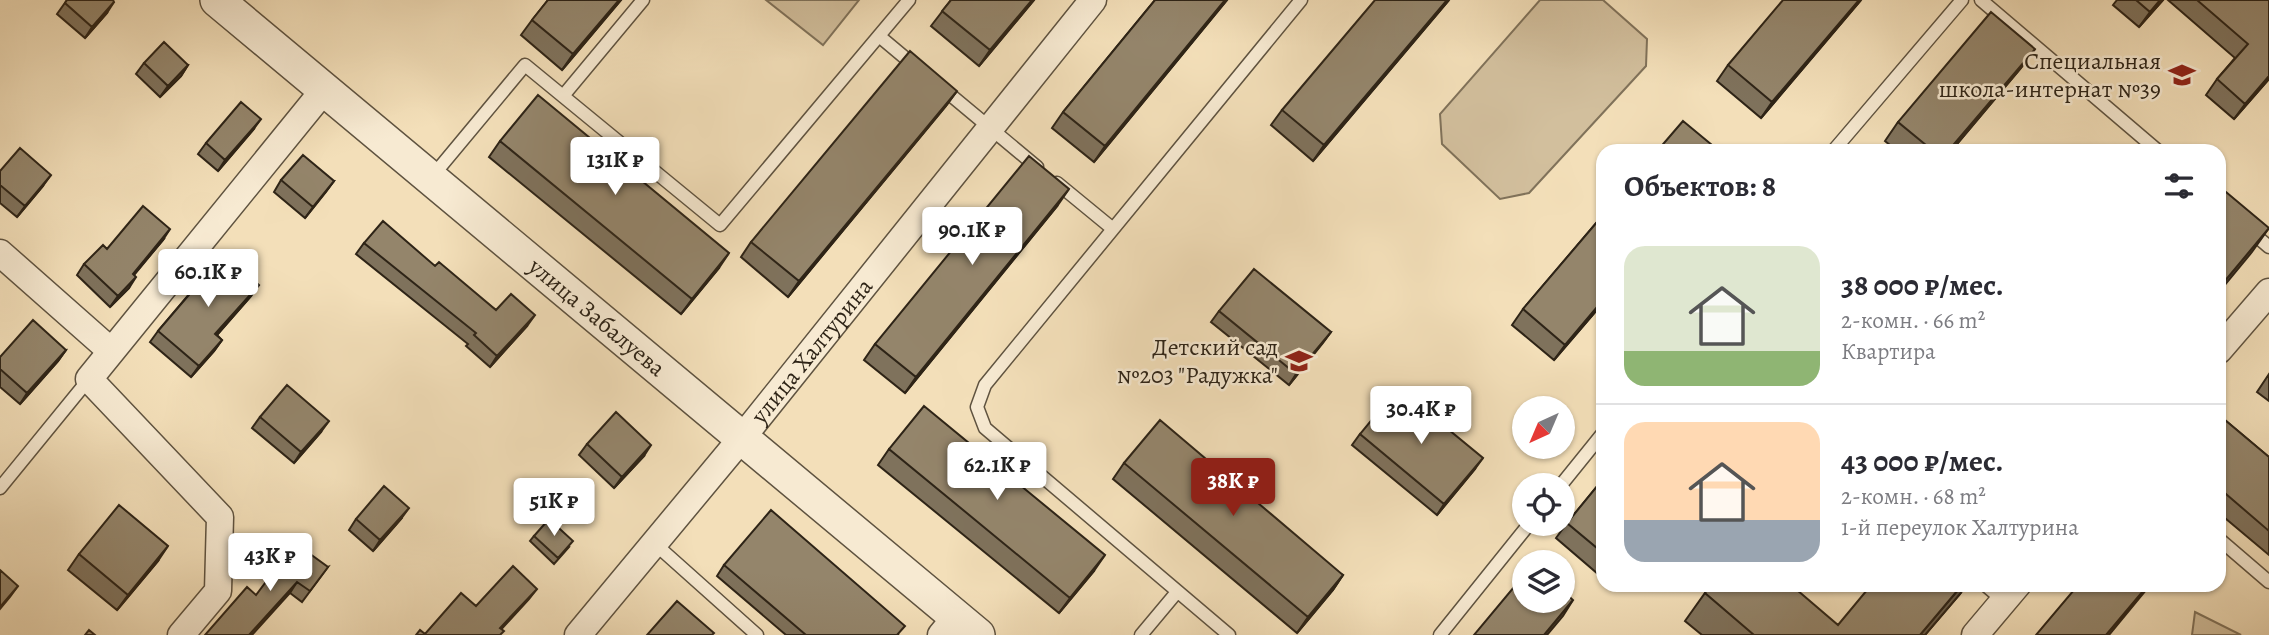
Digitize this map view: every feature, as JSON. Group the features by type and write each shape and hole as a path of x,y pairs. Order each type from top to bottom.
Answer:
{"street":[{"name":"улица Забалуева","path":"217,0 741,439 959,629"},
{"name":"улица Халтурина","path":"578,635 741,439 1093,0"},
{"path":"181,635 218,591 220,517 89,379 324,90"},
{"path":"0,253 111,351"},
{"path":"2226,342 2269,292"},
{"path":"1975,635 2001,592"}],"lane":[{"path":"563,96 643,0"},
{"path":"431,179 525,65 720,225 909,0"},
{"path":"1228,635 985,428 977,407 985,385 1301,0"},
{"path":"1839,144 1962,0"},
{"path":"1981,0 2150,144"},
{"path":"879,36 1113,229"},
{"path":"2239,221 2269,247"},
{"path":"0,488 89,379"},
{"path":"1571,473 1596,442"},
{"path":"1440,635 1520,536"},
{"path":"654,543 757,635"},
{"path":"2226,544 2269,582"},
{"path":"1141,635 1177,592"}],"shaded area":[{"path":"766,0 859,0 823,45"},
{"path":"1540,0 1603,0 1647,39 1646,66 1529,193 1500,199 1442,144 1440,114"},
{"path":"2195,612 2241,635 2192,635"}],"building":[{"path":"67,0 114,2 92,27 65,3"},
{"path":"548,0 619,0 573,54 532,20"},
{"path":"951,0 1032,0 990,50 942,11"},
{"path":"1155,0 1225,0 1105,146 1063,112"},
{"path":"1375,0 1447,0 1324,145 1282,110"},
{"path":"1783,0 1859,0 1772,102 1728,65"},
{"path":"2136,0 2160,0 2150,12"},
{"path":"2197,0 2269,0 2269,76 2245,104 2217,79 2248,44"},
{"path":"1991,12 2035,49 1954,144 1925,144 1898,122"},
{"path":"164,42 188,65 168,86 144,63"},
{"path":"910,51 957,91 799,281 751,242"},
{"path":"538,95 729,253 692,299 500,141"},
{"path":"241,102 261,119 225,160 206,143"},
{"path":"1683,121 1711,144 1663,144"},
{"path":"20,148 51,175 25,206 0,185 0,171"},
{"path":"303,155 334,181 313,207 281,180"},
{"path":"1029,156 1069,189 916,377 875,344"},
{"path":"2226,192 2269,228 2226,280"},
{"path":"143,206 170,229 133,274 136,277 118,296 84,264 103,245 107,249"},
{"path":"383,221 435,266 439,262 496,310 511,294 535,315 497,356 474,335 476,333 364,243"},
{"path":"1596,223 1596,308 1565,345 1523,309"},
{"path":"221,252 259,285 215,334 222,340 199,366 158,331 200,282 197,279"},
{"path":"1254,269 1331,332 1296,374 1219,311"},
{"path":"33,320 66,350 27,393 0,369 0,357"},
{"path":"287,385 329,421 301,452 260,417"},
{"path":"1398,388 1483,458 1444,504 1360,434"},
{"path":"924,406 1105,555 1070,598 889,449"},
{"path":"616,412 651,445 622,477 587,444"},
{"path":"1160,420 1343,575 1308,617 1124,463"},
{"path":"2226,421 2269,457 2269,531 2226,494"},
{"path":"384,486 409,508 380,540 356,519"},
{"path":"1596,488 1596,547 1575,530 1575,513"},
{"path":"119,505 168,546 128,595 79,554"},
{"path":"771,510 905,626 897,635 806,635 724,565"},
{"path":"549,519 573,541 558,558 534,536"},
{"path":"295,543 328,567 310,591 297,582 249,635 205,635 247,587 256,595"},
{"path":"513,566 537,589 500,628 504,631 500,635 416,635 420,630 425,634 461,593 476,606"},
{"path":"0,570 18,586 0,607"},
{"path":"1512,589 1512,613 1562,613 1544,635 1474,635"},
{"path":"1799,592 1838,625 1865,592 1956,592 1920,635 1754,635 1705,593"},
{"path":"2072,592 2142,592 2106,635 2036,635"},
{"path":"677,601 714,633 647,635"}],"place":[{"name":"Специальная школа-интернат №39","path":"2182,75"},
{"name":"Детский сад №203 \"Радужка\"","path":"1299,361"}]}
